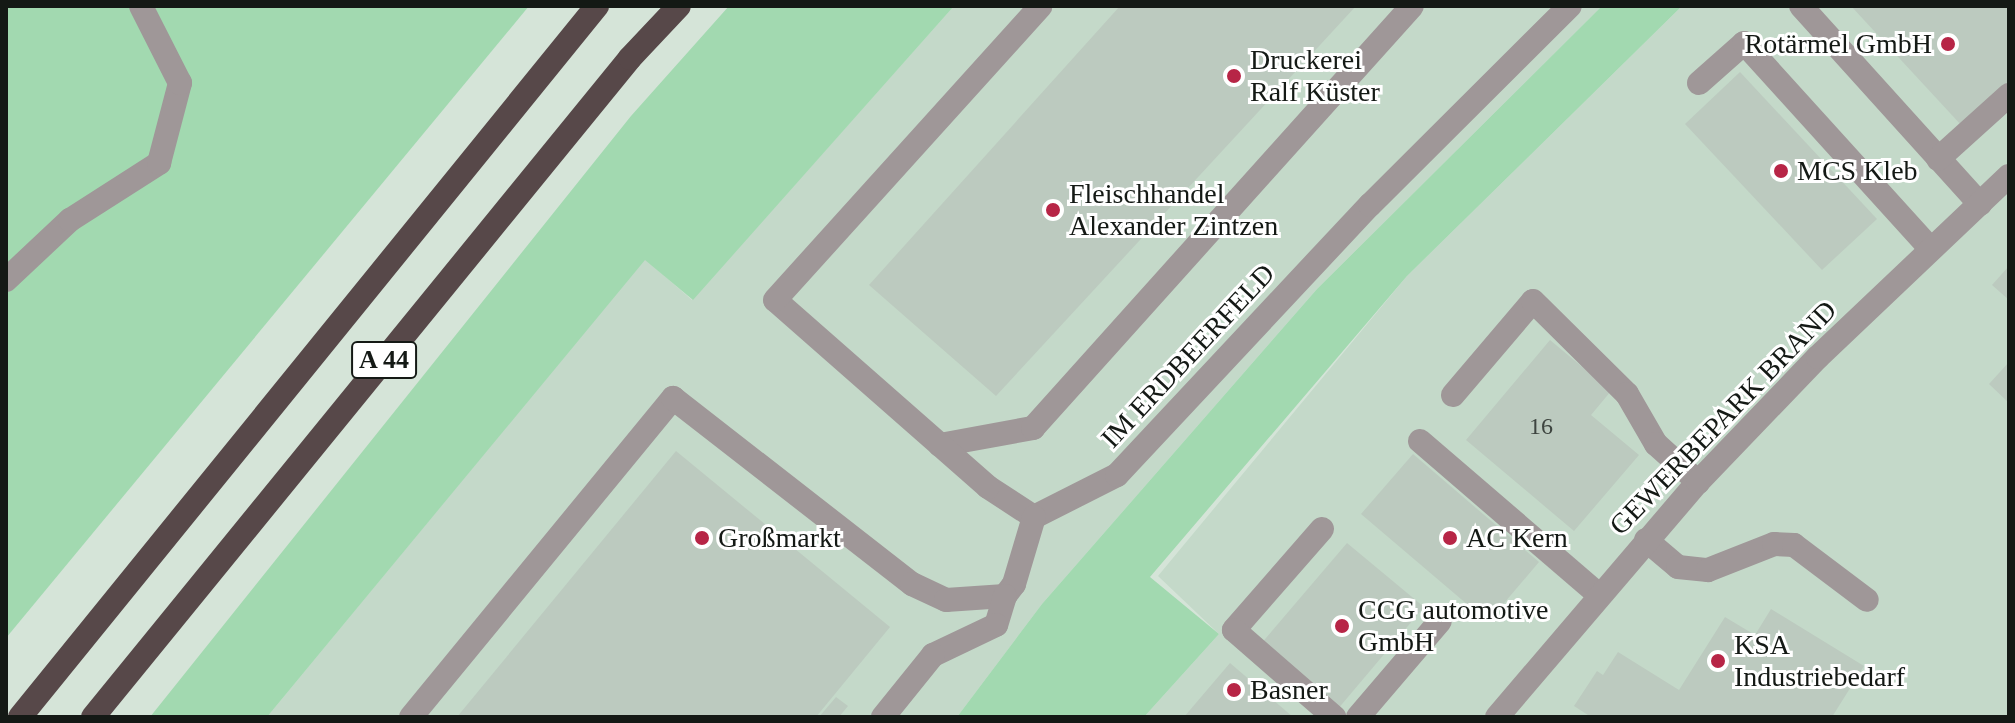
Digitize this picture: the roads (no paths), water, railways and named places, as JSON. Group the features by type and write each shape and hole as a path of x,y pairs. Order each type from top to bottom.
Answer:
{"highway":[{"name":"A 44","path":"20,717 597,6"},
{"name":"A 44","path":"93,717 630,58 679,6"}],"street":[{"path":"6,280 70,220 159,163 180,83 141,6"},
{"path":"883,717 933,655 996,625 1005,596 1014,584 1034,517 988,487 775,300 1041,6"},
{"path":"940,445 1033,428 1412,6"},
{"name":"IM ERDBEERFELD","path":"1034,517 1117,475 1370,205 1570,6"},
{"path":"1801,6 1980,204"},
{"path":"1699,83 1744,43 1931,249"},
{"path":"1938,159 2009,95"},
{"name":"GEWERBEPARK BRAND","path":"1497,717 1598,594 1698,482 1931,249 2009,176"},
{"path":"1453,395 1533,301 1627,394 1656,444 1698,482"},
{"path":"411,717 673,398 912,584 946,600 1005,596"},
{"path":"1420,441 1598,594"},
{"path":"1322,529 1234,630 1334,717"},
{"path":"1646,540 1678,567 1708,570 1774,544 1794,545 1867,600"},
{"path":"1361,716 1440,621"}],"place":[{"name":"Rotärmel GmbH","path":"1948,44"},
{"name":"Druckerei Ralf Küster","path":"1234,76"},
{"name":"MCS Kleb","path":"1781,171"},
{"name":"Fleischhandel Alexander Zintzen","path":"1053,210"},
{"name":"Großmarkt","path":"702,538"},
{"name":"AC Kern","path":"1450,538"},
{"name":"CCG automotive GmbH","path":"1342,626"},
{"name":"KSA Industriebedarf","path":"1718,661"},
{"name":"Basner","path":"1234,690"}]}
